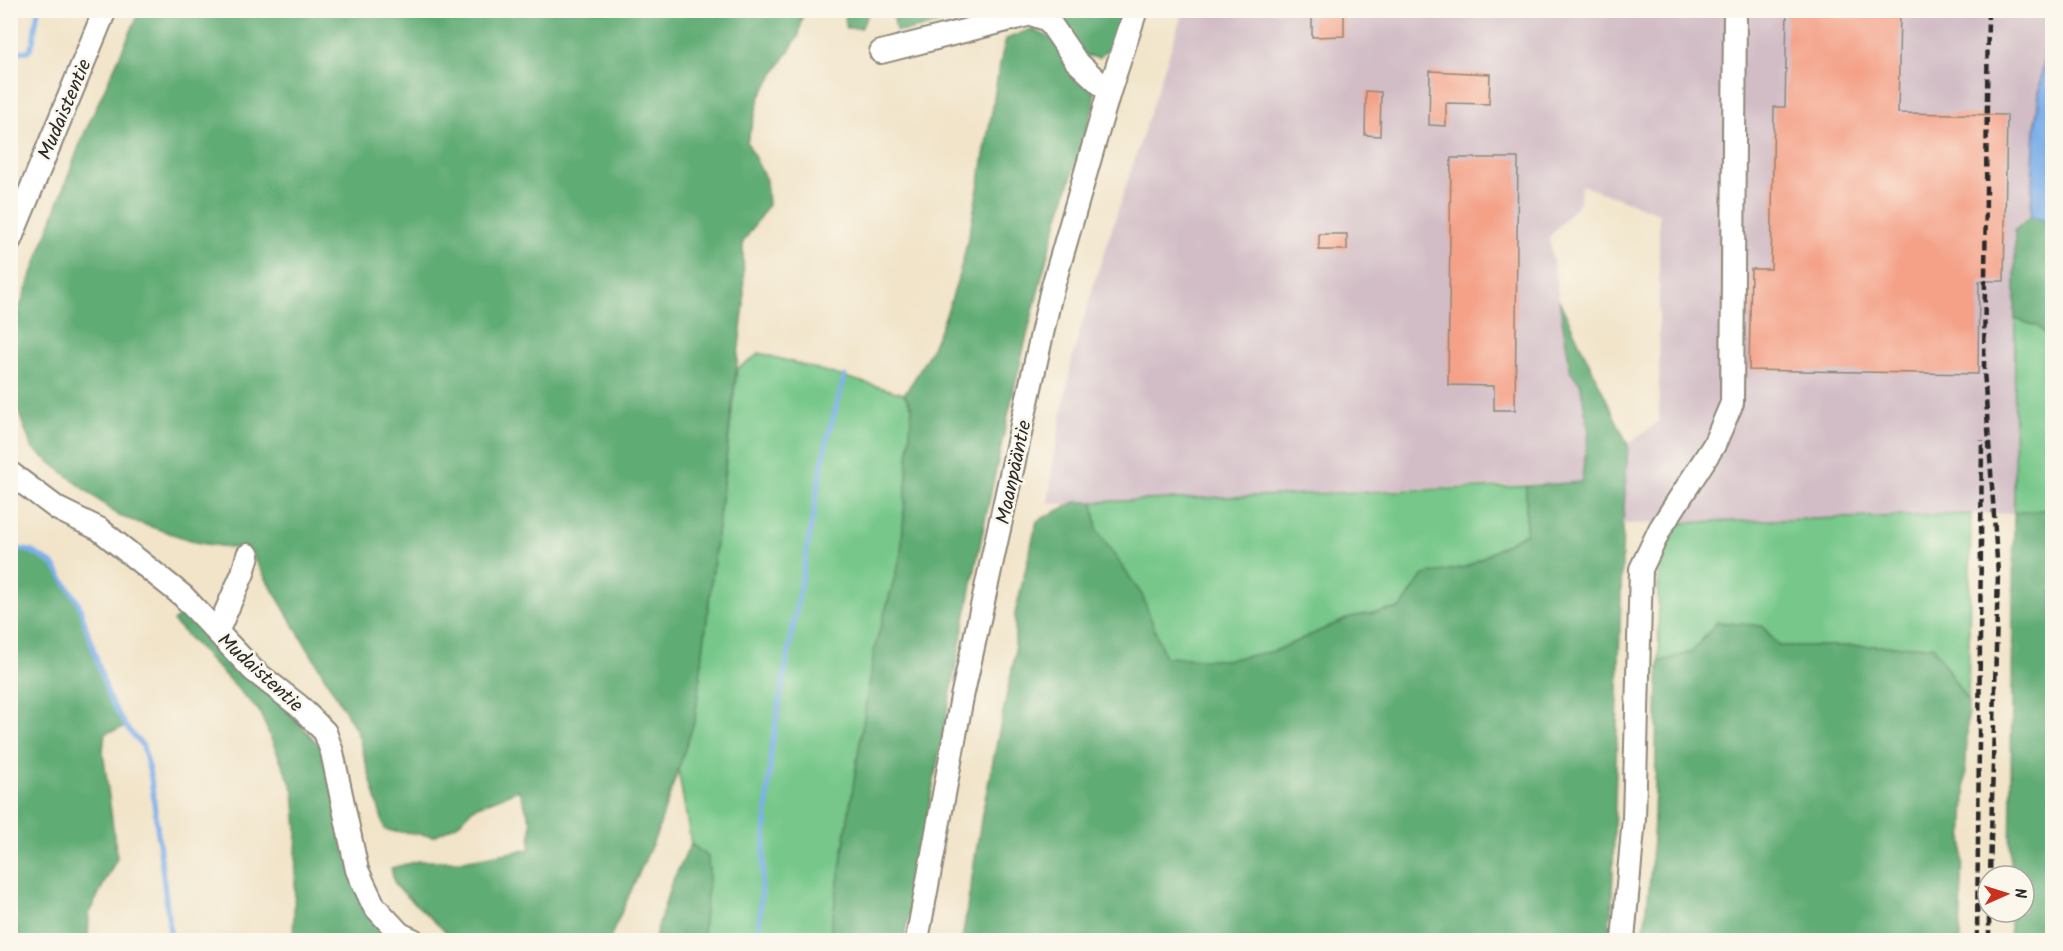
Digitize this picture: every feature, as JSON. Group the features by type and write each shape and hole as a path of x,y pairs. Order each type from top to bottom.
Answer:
{"street":[{"name":"Mudaistentie","path":"10,240 105,10"},
{"name":"Maanpääntie","path":"917,940 962,697 1051,293 1109,92 1136,10"},
{"path":"1623,940 1634,818 1641,569 1660,529 1714,445 1732,403 1735,10"},
{"path":"881,52 1031,14 1048,20 1076,61 1109,92"},
{"name":"Mudaistentie","path":"10,473 58,508 99,529 183,596 254,670 299,706 325,732 332,752 357,870 374,906 400,934 413,940"},
{"path":"217,632 243,573 248,555"}],"shaded area":[{"path":"1183,11 2052,11 2033,151 2031,216 2015,230 2014,513 1623,524 1628,445 1659,421 1659,213 1581,185 1580,202 1549,237 1571,372 1580,381 1589,432 1581,482 1048,504 1053,461 1073,355 1096,277"}],"green space":[{"path":"845,10 870,11 861,28 846,28"},
{"path":"893,10 992,11 907,31 896,31"},
{"path":"140,11 803,11 799,35 760,96 747,142 766,180 768,205 743,242 744,304 695,719 657,833 609,940 457,940 450,936 395,885 391,868 418,861 463,861 530,849 531,822 519,790 473,808 457,825 434,836 385,830 357,731 249,550 199,543 119,516 32,448 13,397 12,328 81,141"},
{"path":"1052,11 1128,11 1117,41 1099,58 1083,55"},
{"path":"1031,29 1049,37 1095,89 1093,109 1050,245 1004,432 968,601 904,940 829,940 875,647 901,555 912,407 904,394 924,363 953,294 972,221 1006,39"},
{"path":"2031,216 2052,223 2052,340 2037,326 2015,319 2015,230"},
{"path":"1559,300 1628,445 1623,524 1612,904 1607,940 962,940 982,814 1015,655 1015,614 1037,521 1075,502 1093,502 1097,530 1142,595 1165,657 1225,660 1275,651 1351,617 1401,608 1423,575 1466,567 1526,533 1526,486 1581,482 1589,432 1580,382 1571,373"},
{"path":"2015,319 2037,326 2052,340 2052,509 2014,513"},
{"path":"760,353 904,394 912,407 901,555 875,647 829,940 702,940 709,876 708,857 691,844 678,769 695,719 737,369"},
{"path":"1526,486 1526,533 1466,567 1423,575 1401,608 1351,617 1275,651 1225,660 1165,657 1142,595 1097,530 1093,502"},
{"path":"2052,509 2052,940 2010,940 2010,924 2036,924 2036,864 2010,864 2014,513"},
{"path":"1971,514 1968,702 1933,646 1779,646 1762,626 1717,622 1692,652 1659,662 1658,572 1675,523"},
{"path":"10,548 31,551 53,564 78,602 109,698 126,727 105,733 103,751 117,858 89,913 88,940 11,940"},
{"path":"186,611 266,686 326,753 339,814 396,940 293,940 297,829 294,791 259,711 173,621"},
{"path":"1717,622 1762,626 1779,646 1933,646 1968,702 1960,940 1642,940 1651,871 1659,662 1692,652"},
{"path":"691,844 708,857 709,876 702,940 654,940 671,884"}],"water":[{"path":"2052,24 2052,223 2031,216 2034,143 2039,95"}],"building":[{"path":"1312,10 1344,10 1344,36 1312,37"},
{"path":"1787,10 1900,10 1898,113 2007,115 2004,281 1979,281 1978,374 1749,370 1751,269 1771,269 1774,107 1785,107"},
{"path":"1430,71 1490,74 1489,104 1446,103 1446,126 1429,125"},
{"path":"1366,91 1381,92 1380,136 1365,135"},
{"path":"1451,158 1518,158 1515,410 1494,410 1494,386 1448,385"},
{"path":"1319,234 1347,234 1347,250 1319,250"}],"waterway":[{"path":"10,52 29,51 33,42 38,10"},
{"path":"758,940 771,750 826,443 845,376"},
{"path":"10,548 31,551 53,564 78,602 109,698 126,727 143,746 151,778 171,940"}],"railway":[{"path":"1988,10 1984,370 1998,574 1990,864"},
{"path":"1977,940 1982,440"},
{"path":"1989,924 1989,940"}]}
